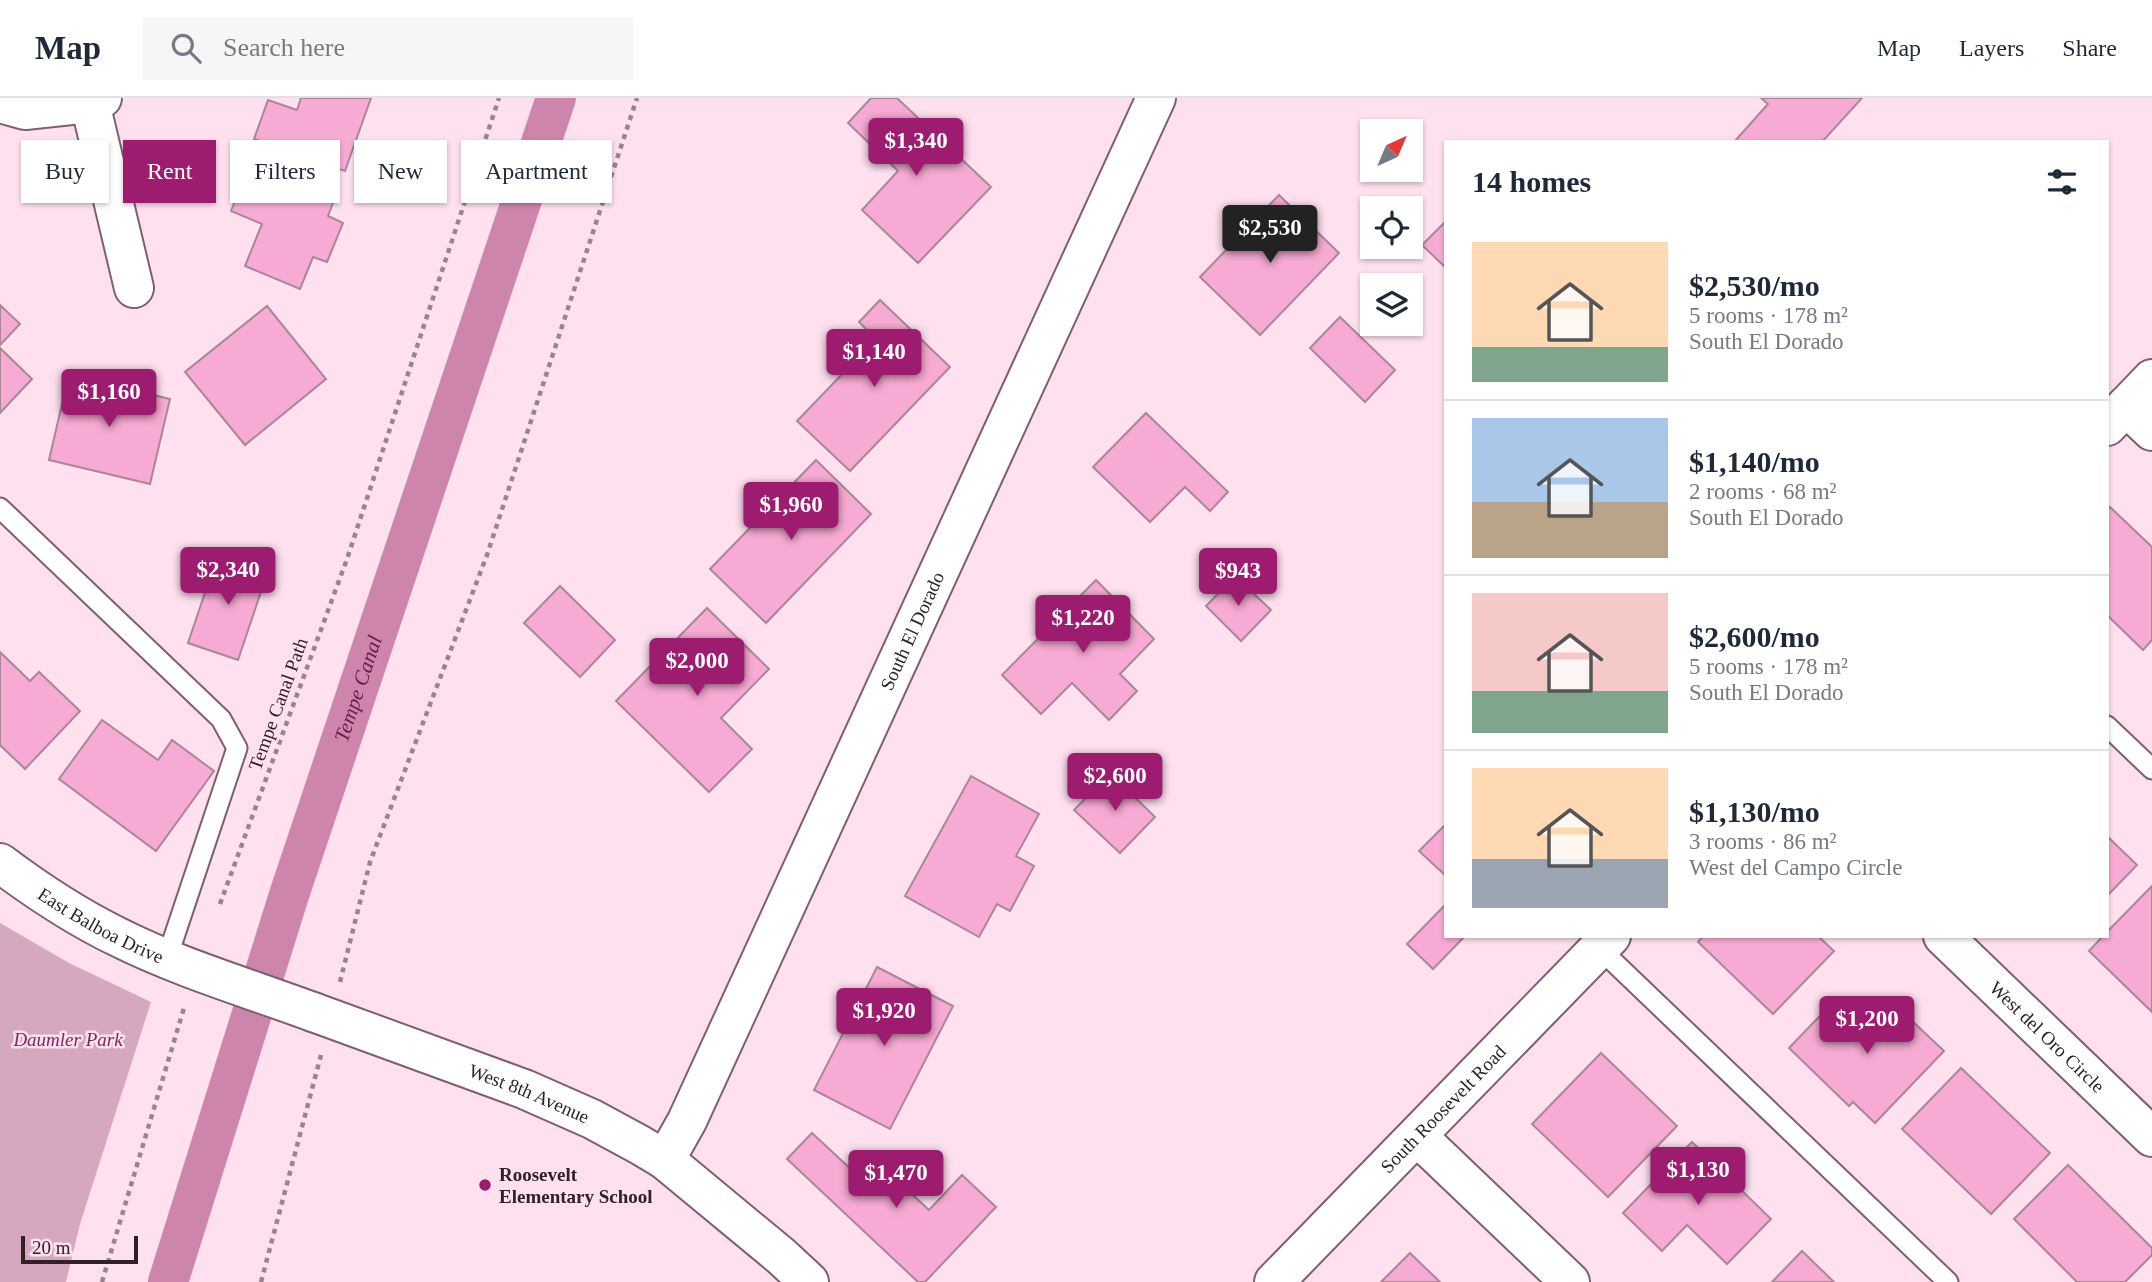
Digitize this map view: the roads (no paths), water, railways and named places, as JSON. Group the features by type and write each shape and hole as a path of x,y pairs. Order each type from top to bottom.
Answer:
{"street":[{"name":"South El Dorado","path":"665,1160 687,1121 1156,98"},
{"path":"0,103 25,110 96,100 134,288"},
{"name":"East Balboa Drive","path":"0,863 27,884 117,936 191,967"},
{"name":"West del Oro Circle","path":"1945,938 2152,1137"},
{"name":"South Roosevelt Road","path":"1274,1282 1605,942"},
{"name":"West 8th Avenue","path":"191,967 524,1089 592,1119 665,1160 809,1282"},
{"path":"1417,1136 1570,1282"}],"lane":[{"path":"0,508 221,719 237,748 191,967"},
{"path":"2109,728 2152,769"},
{"path":"1605,942 1948,1282"}],"waterway":[{"name":"Tempe Canal","path":"168,1282 289,895 556,98"}],"place":[{"name":"Roosevelt Elementary School","path":"485,1185"}],"park label":[{"name":"Daumler Park","path":"68,1039"}]}
